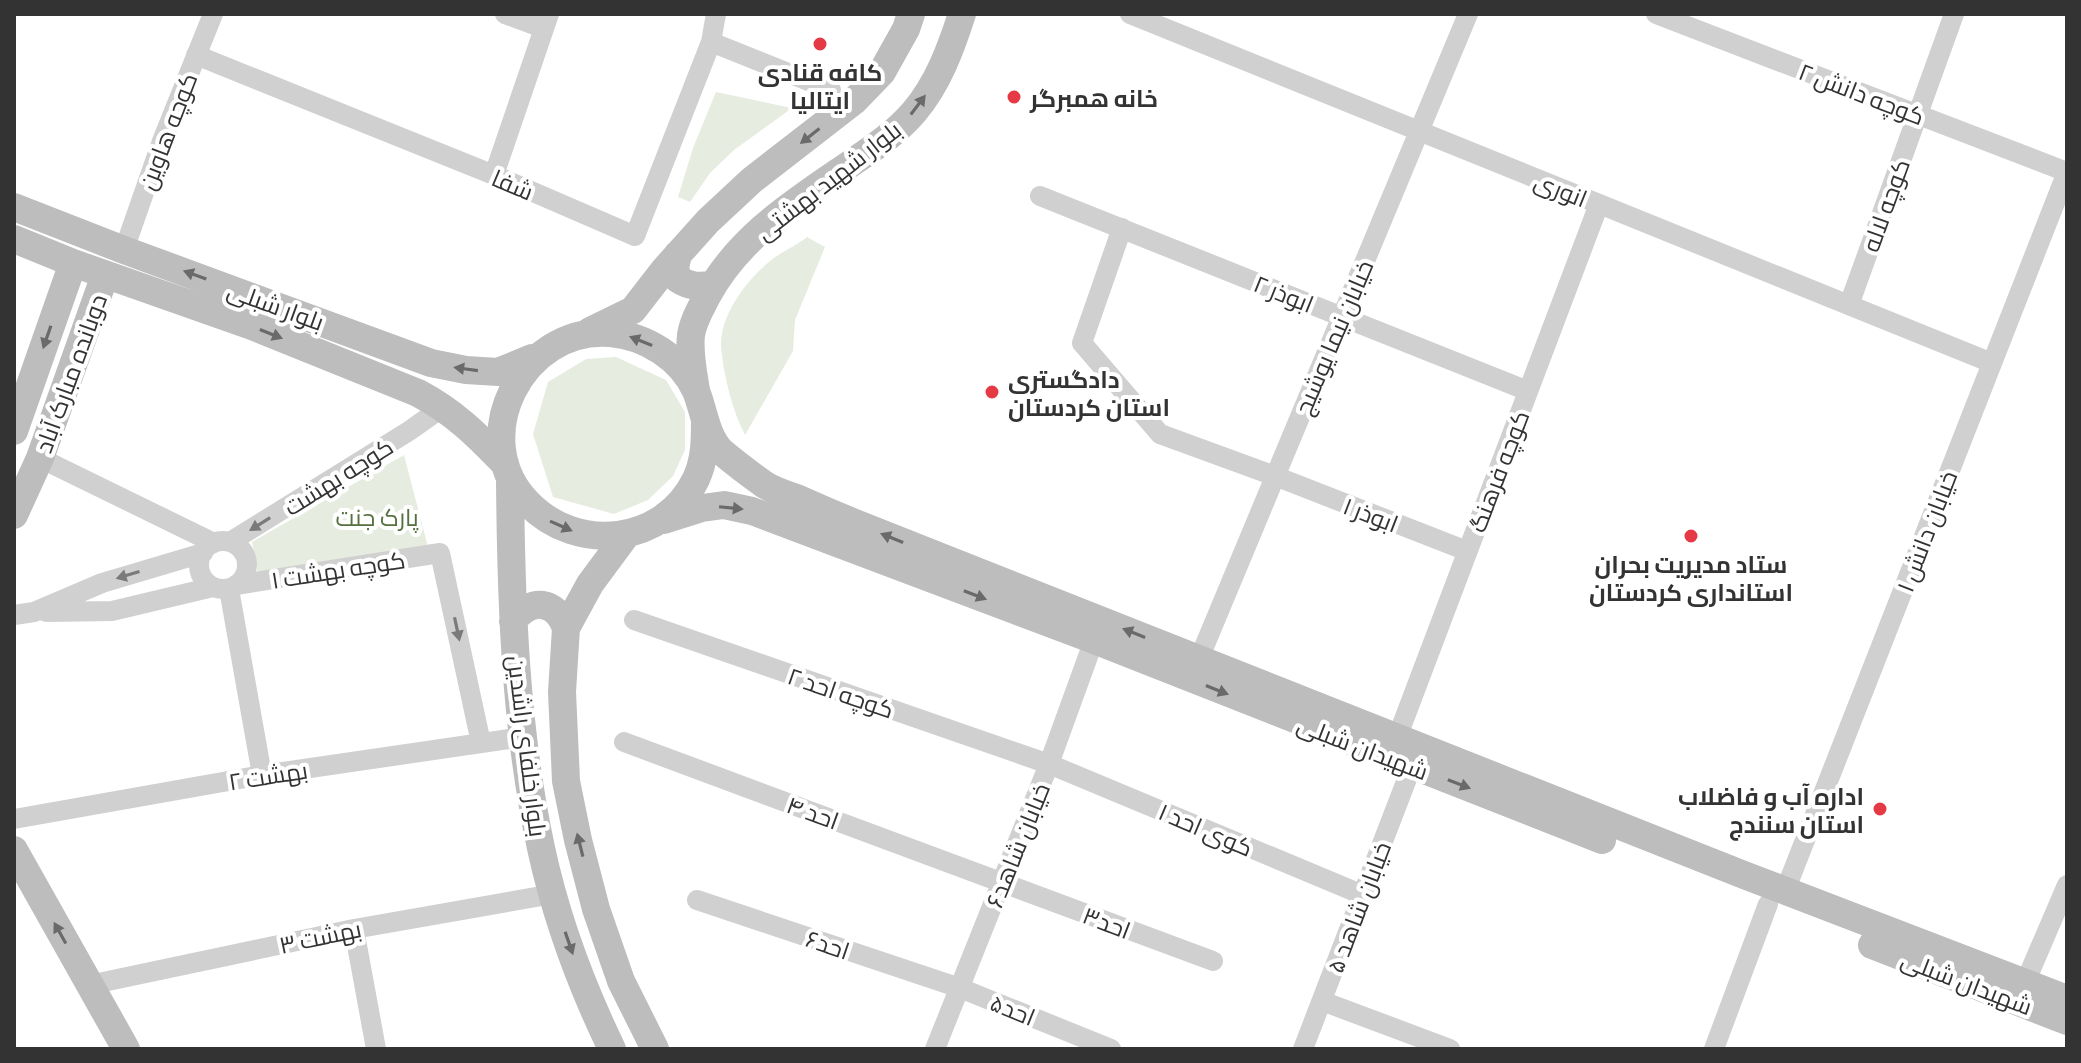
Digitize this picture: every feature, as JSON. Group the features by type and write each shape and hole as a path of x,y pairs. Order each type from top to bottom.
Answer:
{"street":[{"name":"کوچه هاوین","path":"124,250 162,141 213,14"},
{"path":"494,175 546,21 505,14"},
{"name":"بلوار شهید بهشتی","path":"581,335 633,310 708,221 752,180 854,101 882,72 911,14"},
{"name":"بلوار شهید بهشتی","path":"696,391 691,335 714,284 753,235 788,206 879,144 914,112 936,80 962,14"},
{"name":"انوری","path":"1130,14 1992,363"},
{"name":"خیابان نیما یوشیج","path":"1199,659 1468,14"},
{"name":"کوچه دانش ۲","path":"1656,14 2067,172"},
{"name":"کوچه لاله","path":"1849,305 1954,14"},
{"name":"شفا","path":"196,55 494,175 635,236 709,23"},
{"path":"709,23 831,90"},
{"name":"خیابان دانش ۱","path":"1714,1049 2067,172"},
{"name":"ابوذر ۲","path":"1040,196 1528,391"},
{"name":"کوچه فرهنگ","path":"1397,738 1599,204"},
{"name":"بلوار شبلی","path":"14,207 431,363 498,372 540,354"},
{"name":"ابوذر ۱","path":"1122,228 1082,343 1160,434 1467,551"},
{"name":"بلوار شبلی","path":"14,239 105,275 252,326 418,393 472,429 508,471"},
{"path":"678,254 675,268 678,279 688,285 714,284"},
{"name":"دوبانده مبارک آباد","path":"14,428 73,263"},
{"name":"دوبانده مبارک آباد","path":"14,515 40,458 105,275"},
{"path":"608,333 635,338 660,350 681,368 696,391 705,420 705,450 696,479 679,504 655,523 627,534 599,537 572,532 547,520 526,502 508,471 501,434 506,404 519,376 540,354 560,342 581,335 608,333"},
{"name":"کوچه بهشت","path":"24,614 102,583 216,546 409,431 443,407"},
{"name":"شهیدان شبلی","path":"705,420 719,449 808,518 1094,640 1412,766 2067,999"},
{"path":"40,458 216,546 237,546 246,558 246,573 226,587 206,582 199,568 200,560 216,546"},
{"name":"بلوار خلفای راشدین","path":"508,471 513,621 523,737 541,851 589,1000 612,1049"},
{"name":"شهیدان شبلی","path":"655,523 702,508 724,505 808,518 1199,659 1397,738 2067,1021"},
{"name":"بلوار خلفای راشدین","path":"627,534 590,584 566,628 562,692 566,781 596,909 621,981 655,1049"},
{"name":"کوچه بهشت ۱","path":"24,614 112,611 226,587 440,553 481,743"},
{"path":"226,587 262,775"},
{"path":"513,621 531,605 543,604 562,617 566,628"},
{"name":"کوچه احد ۲","path":"634,620 1049,764"},
{"name":"خیابان شاهد۶","path":"935,1049 1049,764 1094,640"},
{"name":"بهشت ۲","path":"14,819 262,775 523,737"},
{"name":"احد ۴","path":"624,742 1002,882"},
{"name":"کوی احد ۱","path":"1049,764 1363,895"},
{"name":"خیابان شاهد ۵","path":"1303,1049 1412,766"},
{"path":"14,850 126,1049"},
{"name":"احد۳","path":"1002,882 1213,961"},
{"path":"2025,983 2067,885"},
{"name":"بهشت ۳","path":"89,985 354,929 553,894"},
{"name":"احد۶","path":"697,900 960,988"},
{"path":"354,929 376,1049"},
{"name":"احد۵","path":"960,988 1111,1049"},
{"path":"1322,1001 1450,1049"}],"green space":[{"path":"716,92 792,108 734,150 710,173 690,202 678,197 693,148"},
{"path":"807,237 825,247 795,320 793,351 745,435 731,400 723,364 721,345 725,321 737,298 761,269"},
{"path":"616,357 666,380 685,412 685,450 673,476 648,500 614,514 553,497 533,434 548,382 586,359"},
{"name":"پارک جنت","path":"404,455 428,547 258,573 252,542"}],"place":[{"name":"کافه قنادی ایتالیا","path":"820,44"},
{"name":"خانه همبرگر","path":"1014,97"},
{"name":"دادگستری استان کردستان","path":"992,392"},
{"name":"ستاد مدیریت بحران استانداری کردستان","path":"1691,536"},
{"name":"اداره آب و فاضلاب استان سنندج","path":"1880,809"}]}
